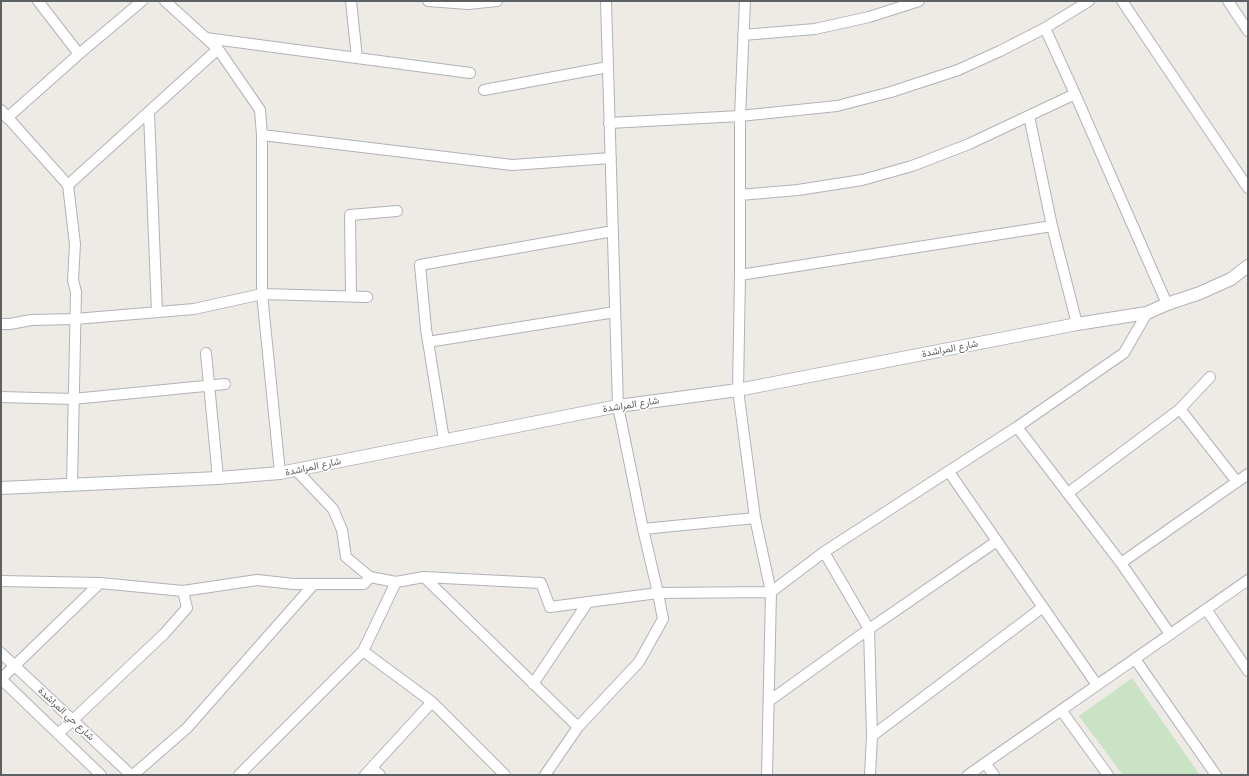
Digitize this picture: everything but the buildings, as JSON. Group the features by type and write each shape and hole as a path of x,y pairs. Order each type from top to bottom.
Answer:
{"street":[{"path":"38,1 79,54"},
{"path":"72,484 76,292 73,280 75,244 68,184 4,114 142,1"},
{"path":"165,1 218,49 260,110 262,136 262,294 280,473"},
{"path":"351,1 357,58"},
{"path":"428,1 468,4 497,1"},
{"path":"545,775 578,727 639,662 663,619 618,406 606,1"},
{"path":"745,1 740,116 738,390 755,518 771,592 767,775"},
{"path":"743,35 815,29 869,17 919,1"},
{"path":"610,123 740,116 837,106 891,92 958,70 1045,28 1089,1"},
{"path":"1122,1 1248,188"},
{"path":"1228,1 1248,31"},
{"path":"1045,28 1076,94 1167,304"},
{"path":"206,38 470,73"},
{"path":"68,184 149,113 218,49"},
{"path":"484,90 608,67"},
{"path":"740,195 798,190 862,180 912,166 969,144 1076,94"},
{"path":"149,113 157,312"},
{"path":"1029,116 1052,226 1077,324"},
{"path":"262,136 512,165 610,158"},
{"path":"351,296 350,215 397,211"},
{"path":"740,275 1052,226"},
{"path":"444,440 428,342 420,265 613,231"},
{"name":"شارع المراشدة","path":"1,488 218,478 280,473 618,406 738,390 1077,324 1147,313 1232,279 1248,266"},
{"path":"1,324 31,320 75,319 194,309 262,294 367,297"},
{"path":"428,342 615,312"},
{"path":"296,470 333,509 342,530 346,557 370,577 396,582 424,578 541,582 550,607 658,593 771,592 824,552 949,472 1124,354 1147,313"},
{"path":"206,353 218,478"},
{"path":"1068,493 1180,409 1210,377"},
{"path":"1,397 73,399 224,384"},
{"path":"1180,409 1237,482"},
{"path":"1017,427 1121,563 1170,634"},
{"path":"949,472 1097,685"},
{"path":"1121,563 1248,474"},
{"path":"643,529 755,518"},
{"path":"769,701 869,629 997,541"},
{"path":"824,552 869,629 872,736 870,775"},
{"path":"1,581 100,583 183,591 257,580 294,584 364,584 370,577"},
{"path":"424,578 578,727"},
{"path":"968,775 1248,580"},
{"path":"239,775 363,651 396,582"},
{"path":"1,679 100,583"},
{"path":"132,775 187,728 314,584"},
{"path":"58,734 164,634 187,608 183,591"},
{"path":"533,684 588,602"},
{"path":"872,736 1043,607"},
{"path":"1206,609 1248,671"},
{"path":"363,651 432,702 505,775"},
{"name":"شارع حي المراشدة","path":"1,654 132,775"},
{"path":"1135,659 1216,775"},
{"name":"شارع حي المراشدة","path":"1,679 101,775"},
{"path":"372,773 432,702"},
{"path":"1061,710 1108,775"},
{"path":"985,763 994,775"}],"green space":[{"path":"1132,678 1200,775 1123,775 1079,716"}]}
